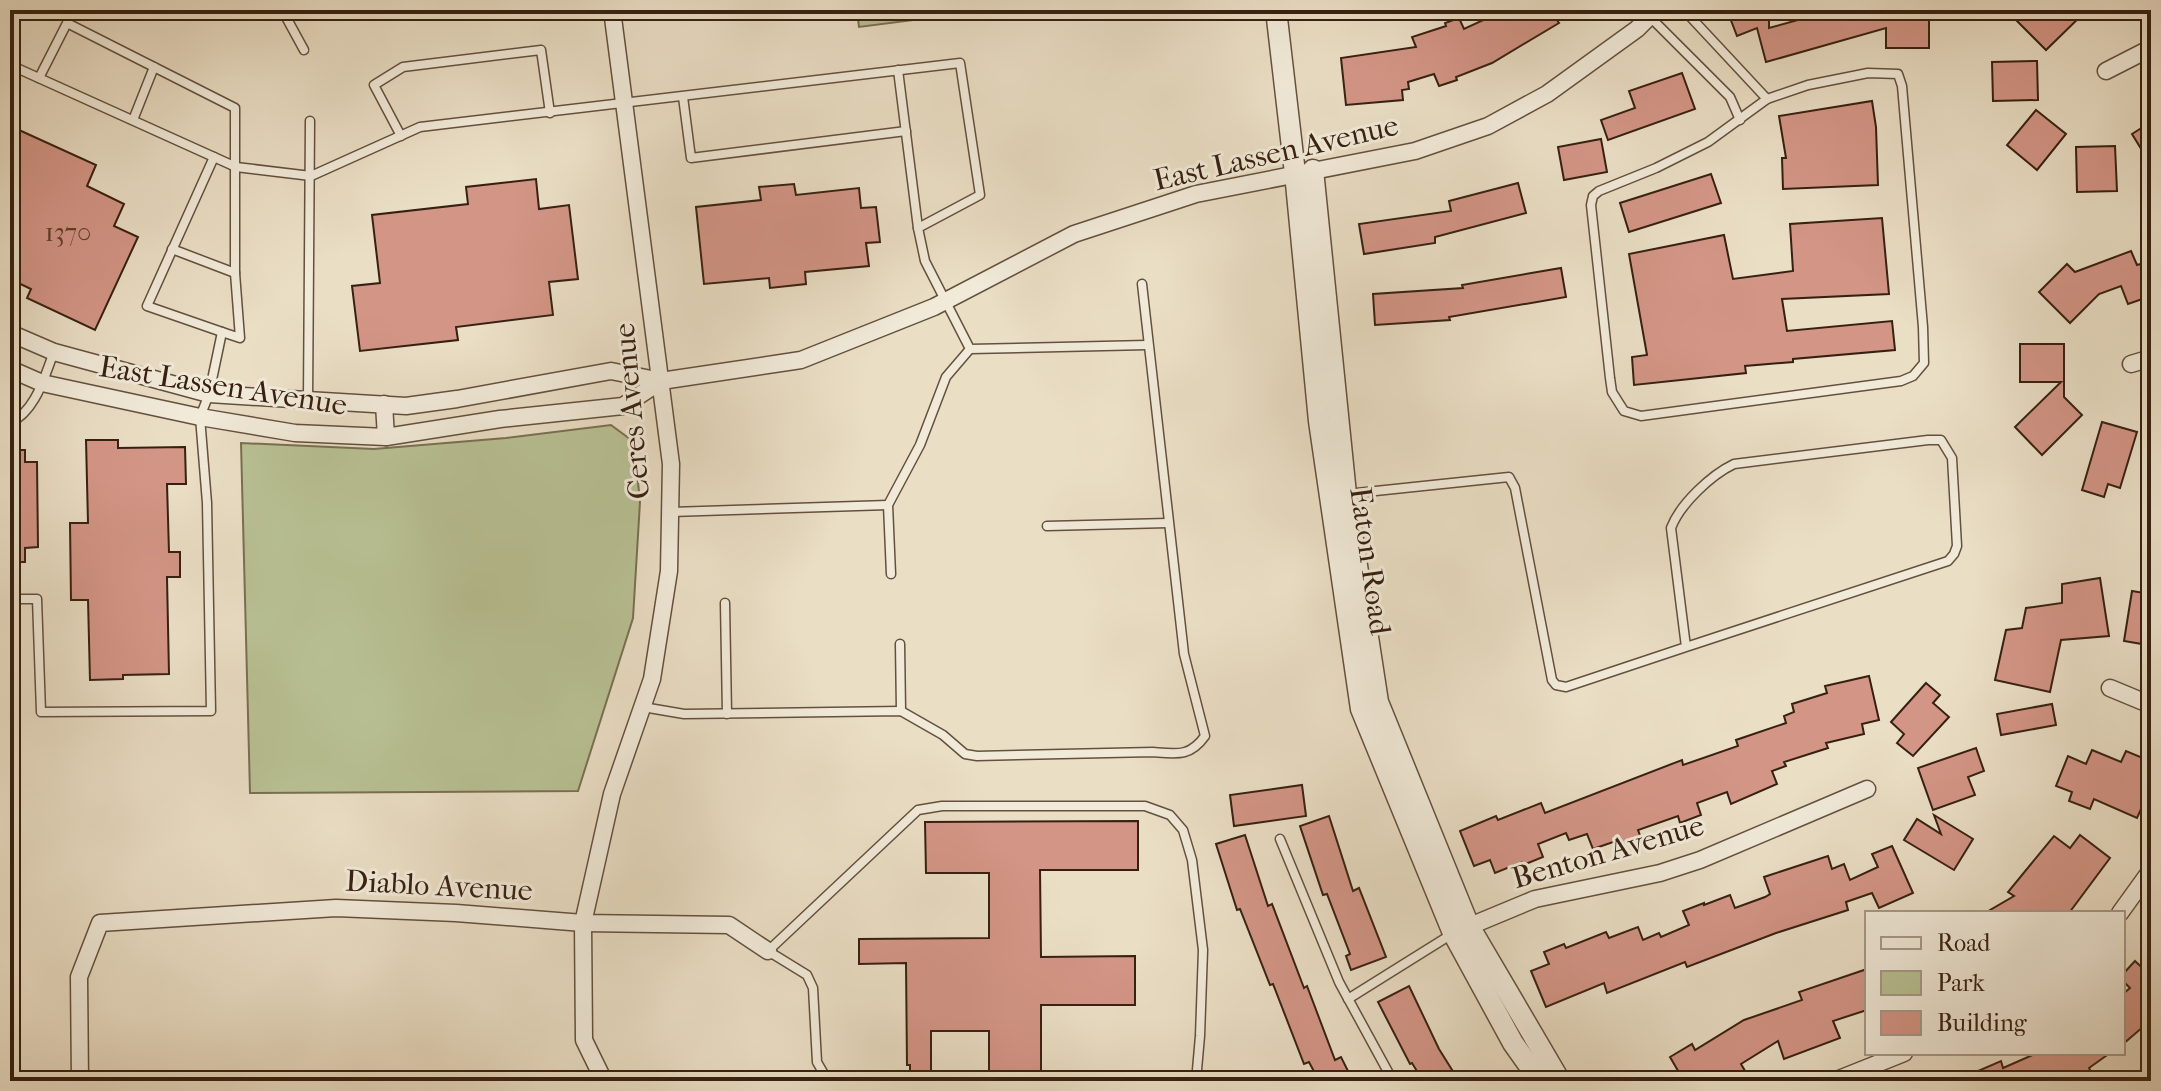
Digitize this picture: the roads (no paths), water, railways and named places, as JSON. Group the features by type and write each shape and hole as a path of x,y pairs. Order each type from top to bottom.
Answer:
{"street":[{"path":"10,17 14,10"},
{"name":"Ceres Avenue","path":"604,1081 584,1040 583,923 612,794 652,679 669,571 671,464 612,10"},
{"name":"Eaton Road","path":"1276,10 1304,172 1319,421 1338,495 1361,709 1513,1043 1540,1081"},
{"name":"East Lassen Avenue","path":"10,333 54,352 209,394 406,406 611,371 661,381 801,360 946,301 1074,234 1196,194 1415,151 1488,126 1547,94 1637,29 1653,13"},
{"path":"2106,71 2151,48"},
{"path":"2131,364 2151,358"},
{"name":"East Lassen Avenue","path":"10,369 42,383 200,417 295,433 386,437 500,419 623,406 661,381"},
{"path":"384,404 386,437"},
{"path":"2110,688 2151,705"},
{"name":"Benton Avenue","path":"1461,930 1535,899 1660,873 1700,860 1867,789"},
{"path":"2121,911 2151,870"},
{"name":"Diablo Avenue","path":"80,1081 79,977 100,923 336,908 456,913 583,923 729,925 768,951"},
{"path":"1461,930 1560,1081"},
{"path":"1834,1081 1899,1055"}],"lane":[{"path":"286,10 286,17 304,50"},
{"path":"1684,10 1767,99"},
{"path":"1653,13 1730,97 1740,120"},
{"path":"39,78 67,23 235,108 235,273 240,338 147,306 214,157"},
{"path":"401,136 374,85 403,67 541,50 550,113"},
{"path":"10,65 236,167 311,176 420,127 960,63 980,195 918,228"},
{"path":"133,120 154,67"},
{"path":"898,70 925,261 970,349"},
{"path":"1868,73 1898,74 1905,113 1924,363 1913,376 1901,381 1641,416 1630,414 1619,405 1610,378 1595,255 1593,196 1685,154 1740,120 1767,99 1808,85 1868,73"},
{"path":"683,97 691,158 906,131"},
{"path":"308,400 310,121"},
{"path":"172,249 235,273"},
{"path":"643,706 684,714 901,711 943,735 965,754 977,756 1177,754 1195,749 1205,736 1184,654 1142,284"},
{"path":"10,599 37,599 41,712 211,711 207,503 200,417 209,394 222,332"},
{"path":"891,574 888,505 920,445 946,377 970,349 1147,345"},
{"path":"10,423 26,412 54,352"},
{"path":"1338,495 1509,477 1515,488 1552,680 1556,685 1566,687 1948,561 1957,546 1952,458 1948,446 1941,440 1928,440 1734,464 1726,468 1684,504 1671,528 1686,647"},
{"path":"670,512 888,505"},
{"path":"1047,526 1168,523"},
{"path":"725,603 727,714"},
{"path":"900,644 901,711"},
{"path":"828,1081 817,1062 813,988 807,975 768,951 918,810 942,806 1145,806 1170,815 1183,830 1192,860 1203,950 1196,1081"},
{"path":"1280,839 1348,999 1393,1081"},
{"path":"1348,999 1461,930"}]}
